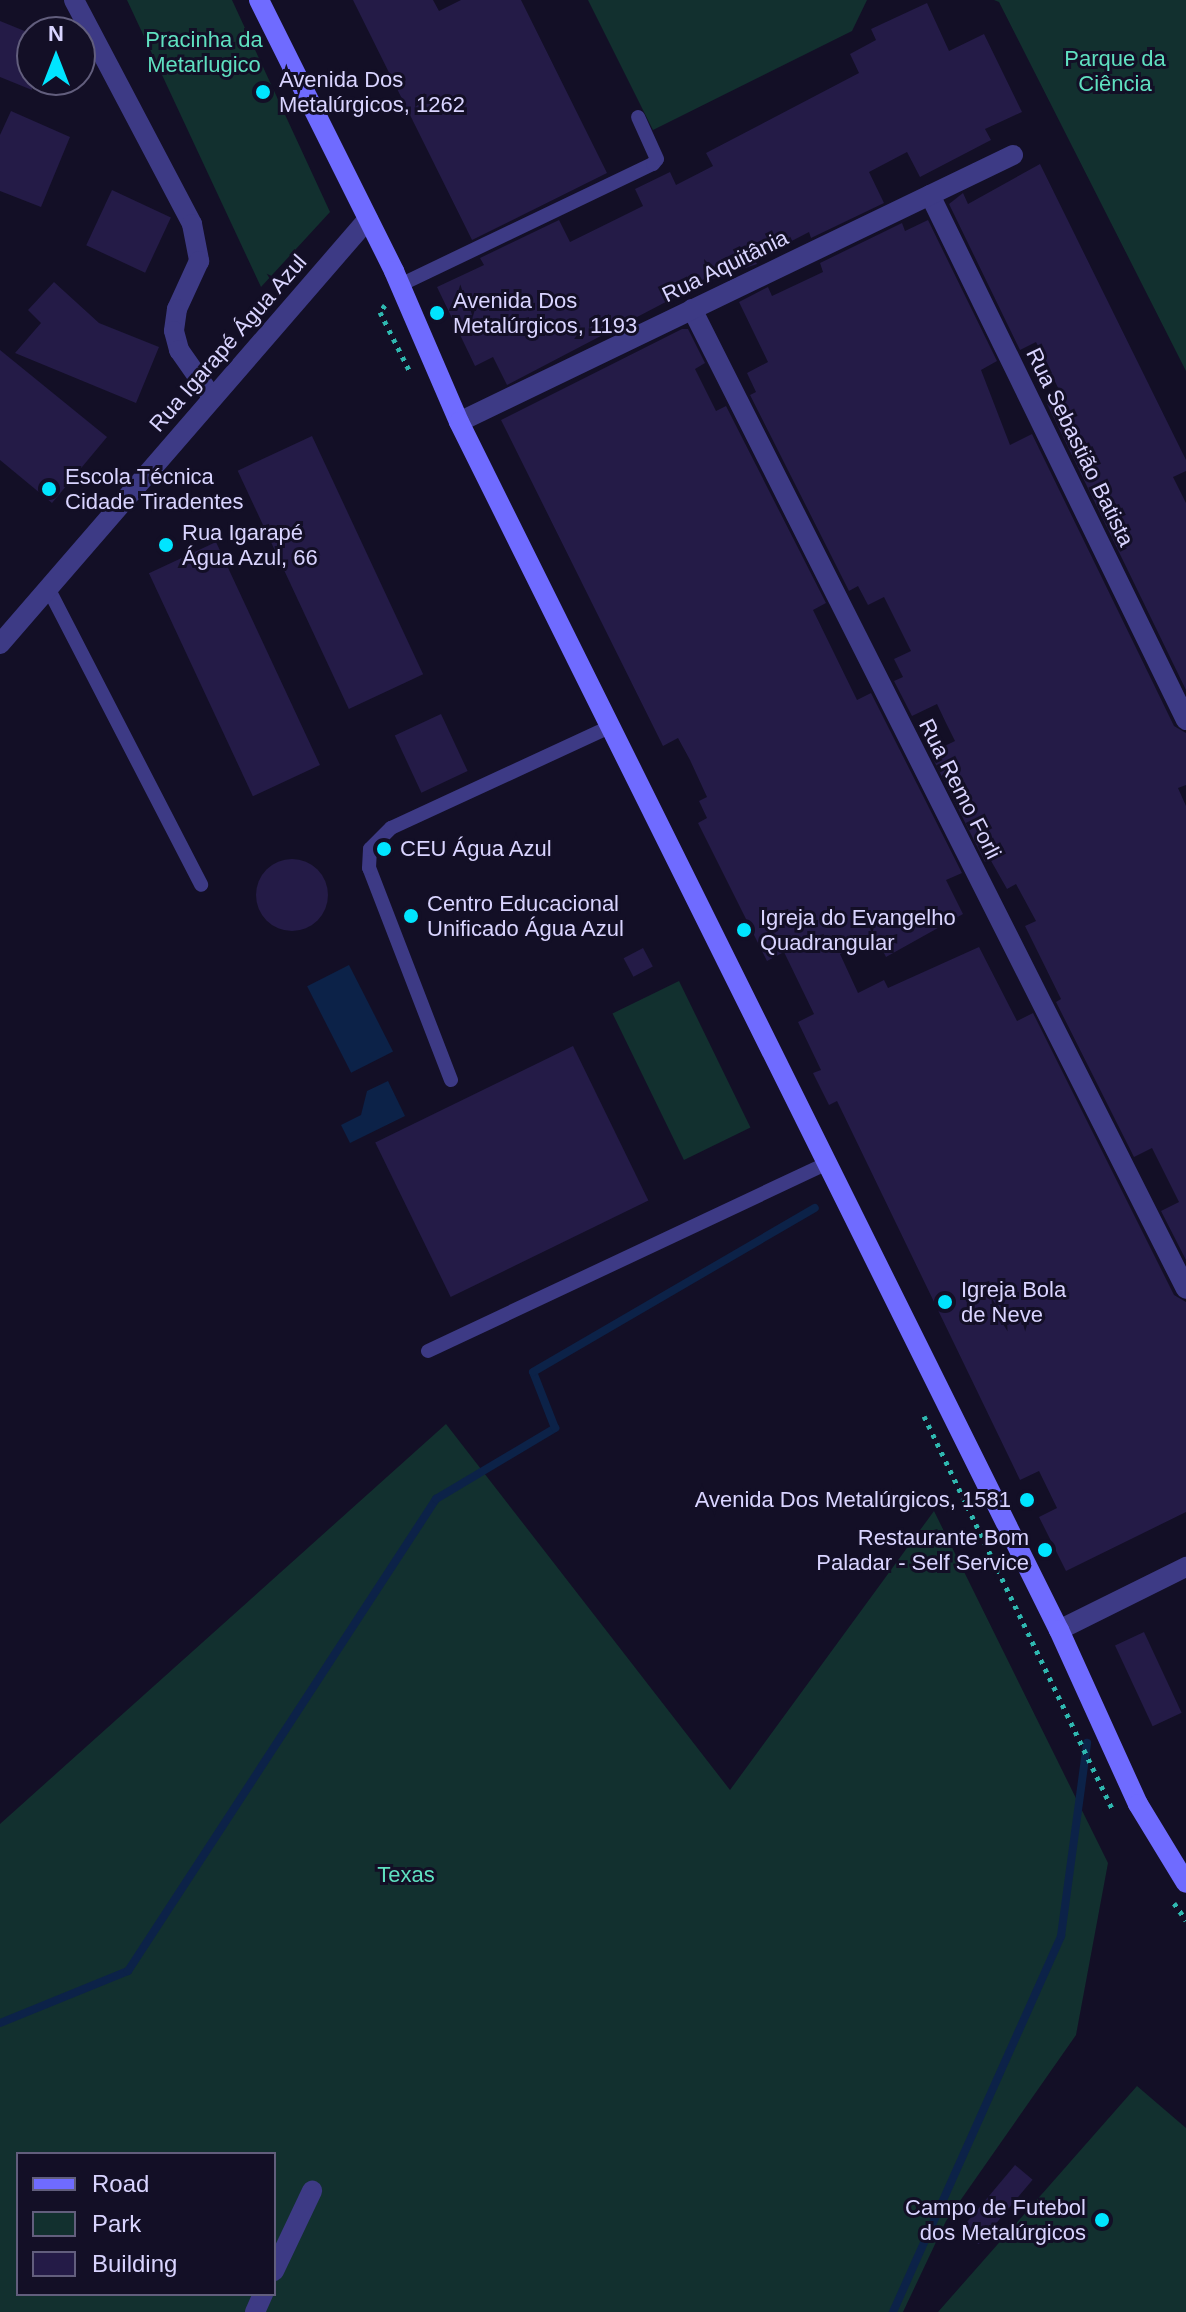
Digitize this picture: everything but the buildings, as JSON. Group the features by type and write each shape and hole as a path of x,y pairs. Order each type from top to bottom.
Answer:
{"main road":[{"path":"259,0 400,285 459,422 1059,1630 1138,1804 1186,1883"}],"street":[{"path":"74,0 192,224 199,261 177,309 174,331 179,350 212,397"},
{"name":"Rua Aquitânia","path":"459,422 1013,155"},
{"name":"Rua Sebastião Batista","path":"930,195 1186,720"},
{"name":"Rua Igarapé Água Azul","path":"0,644 368,219"},
{"name":"Rua Remo Forli","path":"692,309 1186,1289"},
{"path":"1059,1630 1186,1567"},
{"path":"276,2267 312,2191"}],"lane":[{"path":"400,285 653,164 657,159 638,117"},
{"path":"48,588 201,885"},
{"path":"451,1080 369,868 370,849 391,828 610,727"},
{"path":"428,1351 827,1163"}],"green space":[{"name":"Pracinha da Metarlugico","path":"127,0 232,0 330,212 261,287"},
{"path":"588,0 867,0 852,31 653,130"},
{"name":"Parque da Ciência","path":"994,0 1186,0 1186,371 999,2"},
{"path":"679,981 750,1128 684,1160 612,1013"},
{"name":"Texas","path":"446,1424 730,1790 934,1511 1108,1863 1076,2035 946,2221 903,2312 0,2312 0,1824"},
{"name":"Campo de Futebol dos Metalúrgicos","path":"1137,2086 1186,2128 1186,2312 938,2312"}],"water":[{"path":"349,965 393,1051 351,1073 307,986"},
{"path":"388,1081 405,1116 350,1143 341,1125 361,1115 367,1091"}],"waterway":[{"path":"0,2023 128,1971 436,1499 555,1428 533,1372 815,1208"},
{"path":"893,2312 1061,1936 1087,1743"}],"place":[{"name":"Avenida Dos Metalúrgicos, 1262","path":"263,92"},
{"name":"Avenida Dos Metalúrgicos, 1193","path":"437,313"},
{"name":"Escola Técnica Cidade Tiradentes","path":"49,489"},
{"name":"Rua Igarapé Água Azul, 66","path":"166,545"},
{"name":"CEU Água Azul","path":"384,849"},
{"name":"Centro Educacional Unificado Água Azul","path":"411,916"},
{"name":"Igreja do Evangelho Quadrangular","path":"744,930"},
{"name":"Igreja Bola de Neve","path":"945,1302"},
{"name":"Avenida Dos Metalúrgicos, 1581","path":"1027,1500"},
{"name":"Restaurante Bom Paladar - Self Service","path":"1045,1550"},
{"name":"Campo de Futebol dos Metalúrgicos","path":"1102,2220"}]}
